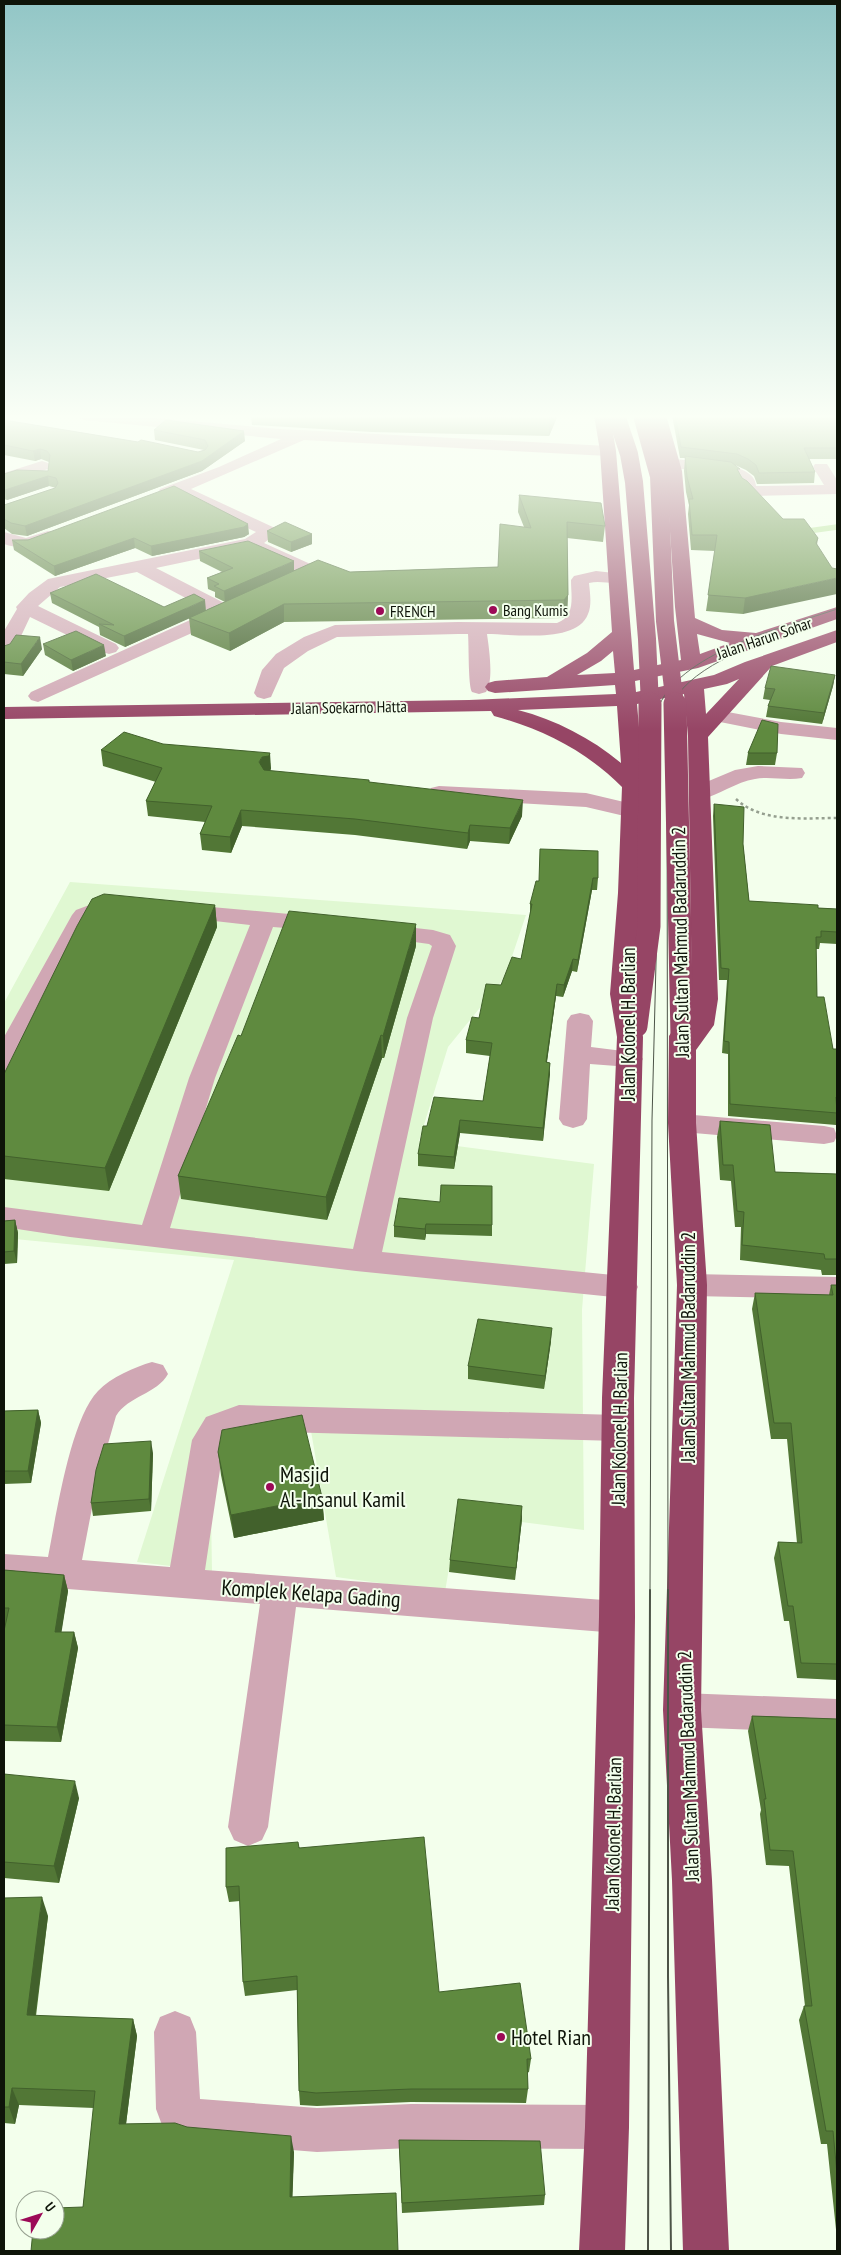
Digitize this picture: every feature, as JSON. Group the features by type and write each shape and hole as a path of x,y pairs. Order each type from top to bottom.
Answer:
{"highway":[{"name":"Jalan Kolonel H. Barlian","path":"602,2251 607,2127 618,1616 618,1428 632,1041 626,1021 623,994 633,786 623,678 613,520"},
{"name":"Jalan Sultan Mahmud Badaruddin 2","path":"632,1041 649,926 650,703 637,520"},
{"name":"Jalan Sultan Mahmud Badaruddin 2","path":"661,520 665,621 675,692 682,1122 692,1285 682,1710 692,1890 706,2251"},
{"path":"626,700 644,695 671,681 684,673 691,664 677,520"},
{"path":"620,608 642,613 685,614 716,635 734,638 760,638"},
{"name":"Jalan Harun Sohar","path":"691,664 760,638 837,613"},
{"path":"550,683 594,657 620,635"},
{"name":"Jalan Harun Sohar","path":"694,687 720,680 837,636"},
{"path":"698,736 769,660"},
{"name":"Jalan Soekarno Hatta","path":"4,713 474,697 550,683 623,678 691,664"},
{"path":"623,678 654,678 694,687 698,736 705,999 701,1025 682,1043"},
{"name":"Jalan Soekarno Hatta","path":"4,697 264,692 626,700 694,687"},
{"path":"474,697 568,736 604,759 633,786"},
{"path":"628,733 655,725 668,725 682,727 698,736"}],"street":[{"path":"4,651 25,607 43,590 54,583 251,543 269,532 244,520"},
{"path":"4,537 15,543 22,544 62,531"},
{"path":"251,543 310,571 306,575 273,590"},
{"path":"38,696 232,608 140,566"},
{"path":"264,692 273,669 301,646 319,636 335,631 559,629 573,625 579,617 580,580 596,576 618,578"},
{"path":"25,607 124,656"},
{"path":"474,697 480,658 477,629"},
{"path":"718,716 781,728 837,734"},
{"path":"700,794 743,775 758,772 794,773"},
{"path":"418,792 586,800 633,811"},
{"path":"4,1065 16,1038 84,915 97,908 114,904"},
{"path":"161,909 433,937 441,940 444,946 420,1018 365,1261"},
{"path":"154,1237 202,1078 264,919"},
{"path":"573,1119 580,1021"},
{"path":"578,1054 632,1041"},
{"path":"682,1122 824,1135"},
{"path":"4,1217 154,1237 365,1261 623,1287"},
{"path":"692,1285 837,1288"},
{"path":"62,1574 90,1441 98,1418 108,1401 152,1374"},
{"path":"185,1583 208,1440 218,1426 239,1418 618,1428"},
{"name":"Komplek Kelapa Gading","path":"4,1569 618,1616"},
{"path":"248,1826 265,1693 277,1623 279,1590"},
{"path":"682,1710 837,1716"},
{"path":"175,2032 178,2110 191,2120 317,2130 411,2126 607,2127"}],"path":[{"path":"726,782 739,804 757,813 837,818"}],"shaded area":[{"path":"70,882 526,915 505,977 448,1047 419,1141 594,1164 582,1310 584,1530 458,1514 445,1592 336,1577 311,1431 210,1451 212,1571 137,1562 234,1260 4,1238 4,1003"}],"building":[{"path":"6,520 41,520 25,526"},
{"path":"81,520 241,520 248,524 244,527 151,546 134,538 54,566 12,540 28,540"},
{"path":"528,520 604,520 605,526 567,522 568,595 564,600 284,604 229,633 189,618 318,560 350,572 498,567 500,524 531,528"},
{"path":"691,520 805,520 818,538 816,543 832,568 837,569 837,578 745,598 708,595 717,535 692,535"},
{"path":"285,522 312,534 291,542 267,531"},
{"path":"248,541 294,561 224,591 214,586 219,584 207,578 233,568 199,551"},
{"path":"96,574 164,607 194,594 205,600 124,636 99,624 114,625 50,593"},
{"path":"76,631 104,645 71,660 43,644"},
{"path":"16,635 40,637 21,664 4,662 4,646 10,644"},
{"path":"771,666 835,675 824,713 768,706 775,689 765,688"},
{"path":"762,720 778,724 777,753 748,753"},
{"path":"124,732 163,744 270,753 269,756 262,757 259,762 264,770 369,780 369,782 523,800 510,828 470,825 468,833 355,819 241,810 230,837 200,834 212,806 146,801 162,768 101,750"},
{"path":"714,804 744,807 743,844 749,901 818,905 818,908 837,909 837,932 821,931 821,937 816,937 817,997 824,997 833,1049 837,1049 837,1113 730,1104 729,1042 724,1041 729,969 721,968"},
{"path":"540,849 598,851 598,878 593,878 578,960 573,959 564,985 557,984 546,1062 550,1063 543,1128 460,1120 454,1157 418,1154 423,1126 427,1126 434,1097 483,1101 492,1043 466,1040 472,1017 479,1018 486,984 501,985 512,957 521,959 532,904 530,904 536,881 539,881"},
{"path":"104,894 215,905 105,1168 4,1156 4,1074 92,899"},
{"path":"289,911 416,924 383,1036 381,1035 326,1197 178,1176 238,1035 241,1036"},
{"path":"720,1121 770,1125 775,1172 837,1174 837,1259 825,1259 824,1254 742,1245 744,1212 737,1211 733,1165 723,1165"},
{"path":"441,1185 492,1186 492,1225 426,1224 425,1229 394,1226 399,1198 440,1202"},
{"path":"15,1220 14,1251 4,1252 4,1221"},
{"path":"831,1285 837,1285 837,1664 801,1663 793,1606 788,1606 778,1542 802,1543 791,1423 774,1423 755,1293 833,1295"},
{"path":"478,1319 552,1328 545,1376 468,1366"},
{"path":"38,1410 28,1471 4,1471 4,1411"},
{"name":"Masjid Al-Insanul Kamil","path":"302,1415 322,1497 231,1515 218,1452 222,1430"},
{"path":"151,1441 149,1499 91,1503 96,1470 104,1444"},
{"path":"458,1499 522,1506 516,1568 450,1560"},
{"path":"4,1570 64,1575 55,1632 74,1632 57,1727 4,1725 4,1631 9,1608 4,1608"},
{"path":"752,1716 837,1719 837,2174 833,2131 826,2131 804,2006 812,2006 793,1851 770,1850 764,1799 766,1799"},
{"path":"4,1774 75,1781 54,1866 4,1862"},
{"path":"424,1837 439,1992 520,1983 531,2059 527,2059 528,2089 411,2089 316,2093 299,2091 297,1976 243,1982 239,1886 226,1887 226,1848 298,1842 299,1848"},
{"path":"42,1897 27,2015 133,2019 119,2124 175,2123 187,2127 291,2136 290,2197 396,2193 398,2251 31,2251 32,2240 65,2240 65,2208 83,2207 95,2091 12,2088 9,2107 4,2107 4,1898"},
{"path":"399,2140 540,2141 545,2195 402,2203"}],"waterway":[{"path":"801,532 837,527"}],"tram line":[{"path":"650,1591 652,1120 659,845 656,713 668,691 686,673 709,658 762,634 837,609"},
{"path":"668,1591 667,718 673,702 683,688 696,676 730,656 779,636"},
{"path":"648,2251 650,1590"},
{"path":"668,1591 668,1976 671,2251"}],"place":[{"name":"Bang Kumis","path":"493,610"},
{"name":"FRENCH","path":"380,611"},
{"name":"Masjid Al-Insanul Kamil","path":"270,1487"},
{"name":"Hotel Rian","path":"501,2037"}]}
